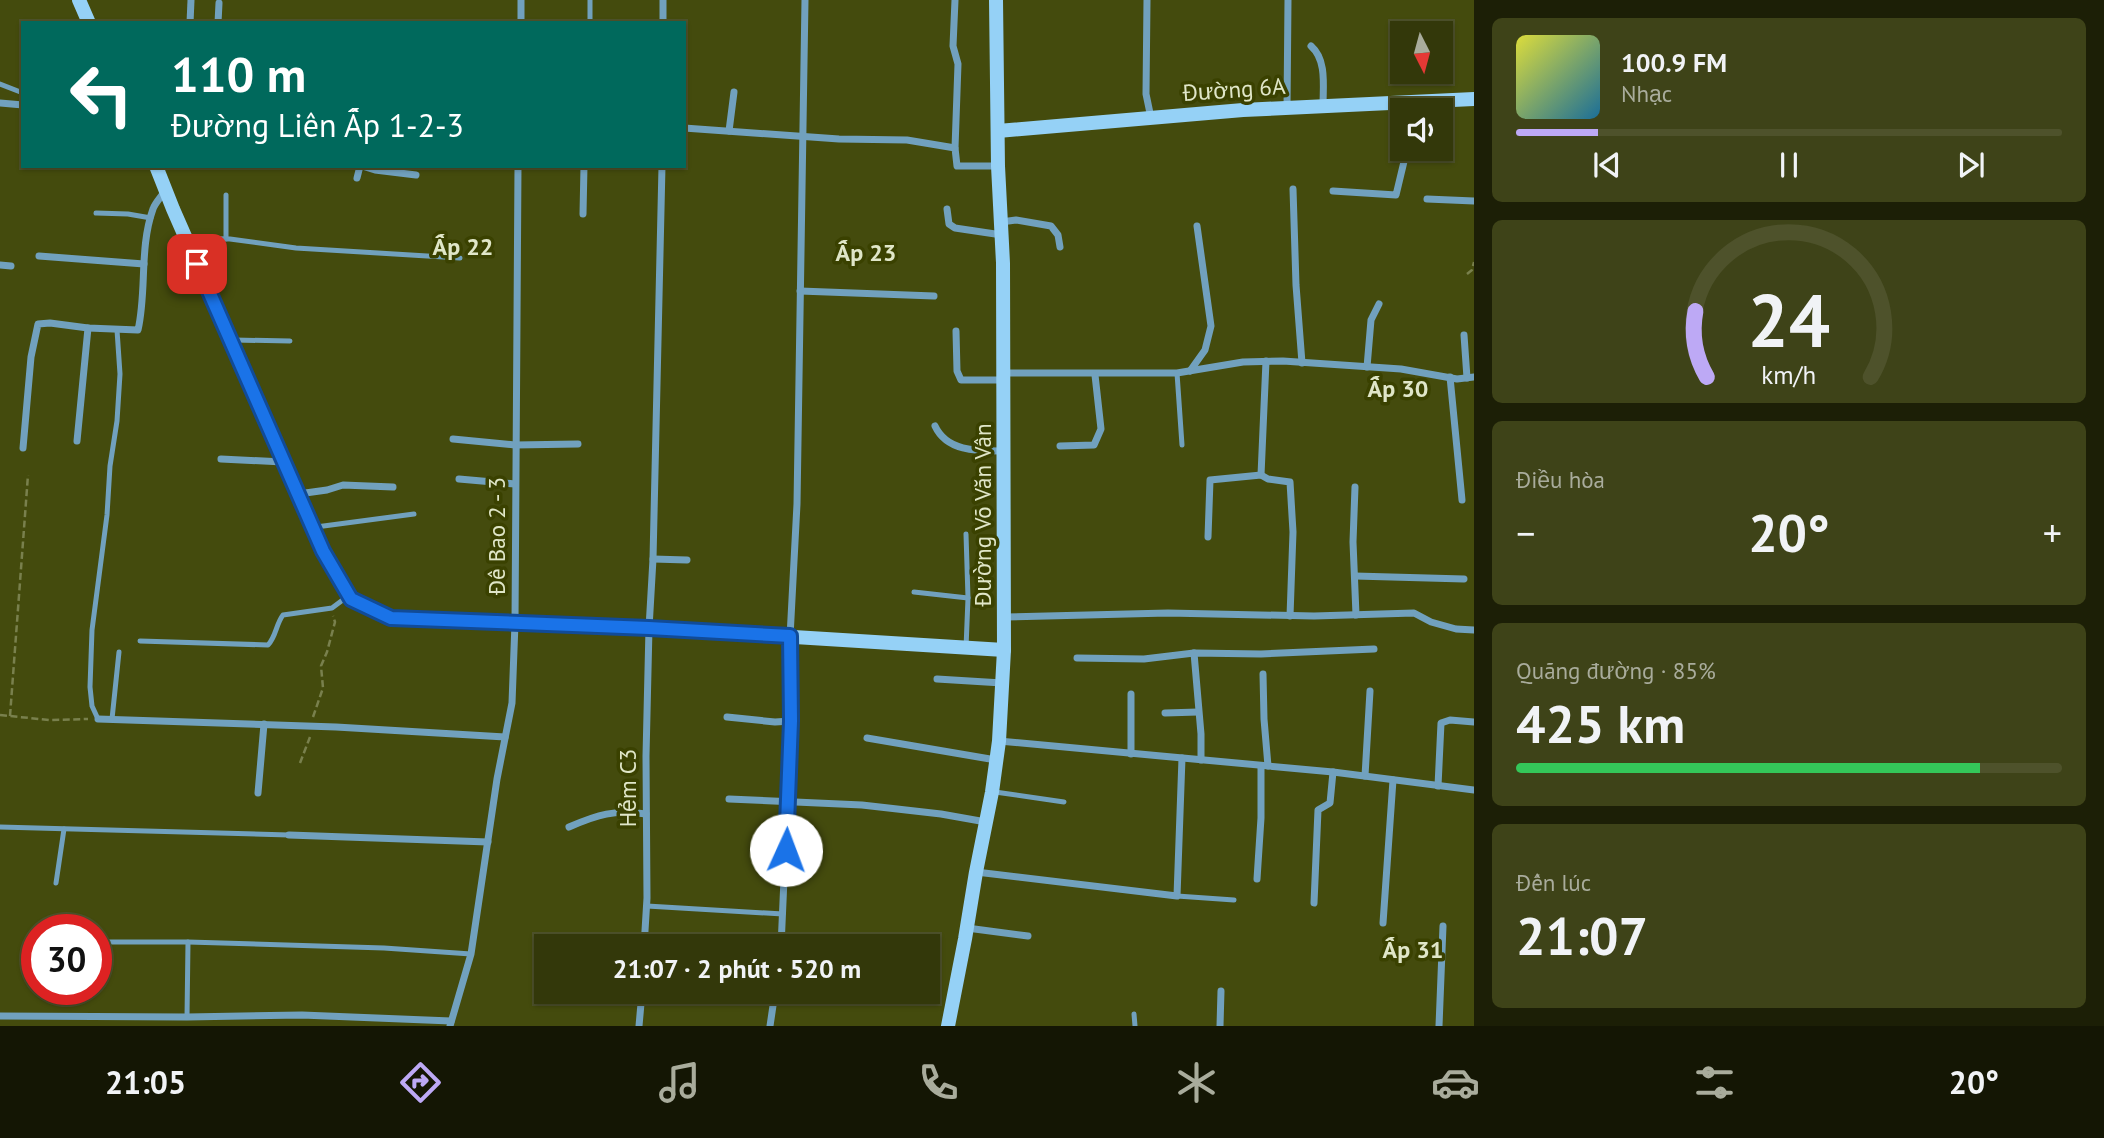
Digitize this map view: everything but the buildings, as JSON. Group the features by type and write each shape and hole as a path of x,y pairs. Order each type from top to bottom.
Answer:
{"street":[{"path":"79,0 88,21"},
{"path":"190,21 191,0"},
{"path":"521,0 521,21"},
{"path":"663,0 663,21"},
{"path":"782,934 791,721 790,636 797,504 805,0"},
{"path":"955,0 953,46 958,64 955,148 957,166 998,166"},
{"name":"Đường Võ Văn Vân","path":"948,1026 992,792 999,741 1004,650 1004,377 996,0"},
{"path":"1147,0 1146,94 1152,118"},
{"path":"1287,108 1288,0"},
{"path":"218,21 219,3"},
{"path":"1311,46 1318,52 1322,68 1323,106"},
{"path":"729,131 734,92"},
{"name":"Đường 6A","path":"998,131 1287,108 1474,99"},
{"path":"0,103 21,105"},
{"path":"686,128 839,139 907,140 955,148"},
{"path":"1333,191 1396,195 1403,161"},
{"path":"161,168 165,191 185,238 323,551 348,596 391,618 649,628 1004,650"},
{"path":"357,178 360,168"},
{"path":"368,168 416,175"},
{"name":"Đê Bao 2 - 3","path":"450,1024 471,954 512,703 515,623 518,168"},
{"path":"583,214 584,168"},
{"name":"Hẻm C3","path":"646,934 649,628 662,168"},
{"path":"1293,188 1302,363"},
{"path":"23,448 31,357 38,324 138,330 142,312 144,248 153,207 165,191"},
{"path":"1427,199 1474,201"},
{"path":"947,209 949,224 955,228 1002,228 1016,220 1051,226 1058,235 1060,247"},
{"path":"1190,371 1205,350 1210,326 1197,226"},
{"path":"39,256 144,264"},
{"path":"0,265 10,266"},
{"path":"800,291 934,296"},
{"path":"1367,367 1371,320 1379,304"},
{"path":"77,441 88,328"},
{"path":"956,331 957,371 961,380 1177,373 1243,362 1401,369 1450,377 1471,377 1464,335"},
{"path":"1261,475 1266,362"},
{"path":"1060,446 1094,445 1101,429 1095,375"},
{"path":"1450,377 1462,500"},
{"path":"935,426 947,443 975,451 1004,451"},
{"path":"453,439 515,445 578,444"},
{"path":"221,459 284,462"},
{"path":"1208,537 1210,481 1261,475 1268,479 1290,482 1293,532 1290,615"},
{"path":"459,479 515,484"},
{"path":"298,494 343,485 393,488"},
{"path":"1355,488 1353,542 1356,615"},
{"path":"653,559 687,560"},
{"path":"1354,576 1464,579"},
{"path":"1005,617 1168,613 1414,613 1456,629 1474,630"},
{"path":"1077,658 1144,659 1194,653 1261,654 1374,649"},
{"path":"1194,653 1201,760"},
{"path":"1257,879 1264,766 1263,674"},
{"path":"937,679 1002,683"},
{"path":"1365,776 1370,691"},
{"path":"1130,694 1131,754"},
{"path":"1165,713 1198,712"},
{"path":"727,717 791,721"},
{"path":"98,719 311,726 505,737"},
{"path":"1438,786 1441,723 1450,720 1474,722"},
{"path":"258,793 264,724"},
{"path":"867,738 996,760"},
{"path":"999,741 1333,772 1474,790"},
{"path":"976,872 1177,895 1182,758"},
{"path":"1314,903 1318,810 1330,803 1333,772"},
{"path":"1383,923 1393,780"},
{"path":"729,799 862,805 941,814 986,823"},
{"path":"569,827 605,813 646,814"},
{"path":"289,835 488,842"},
{"path":"1439,1026 1443,926"},
{"path":"967,928 1028,936"},
{"path":"1220,1026 1221,991"},
{"path":"639,1026 641,1004"},
{"path":"770,1026 773,1004"},
{"path":"0,1016 302,1015 450,1024"},
{"path":"172,1016 172,1026"}],"lane":[{"path":"590,0 590,21"},
{"path":"0,84 21,92"},
{"path":"226,195 226,239"},
{"path":"96,213 151,218"},
{"path":"185,238 460,258"},
{"path":"98,719 92,706 90,687 92,630 117,421 120,374 117,330"},
{"path":"230,340 290,341"},
{"path":"1177,373 1182,445"},
{"path":"313,528 414,514"},
{"path":"966,534 966,648"},
{"path":"914,592 968,598"},
{"path":"140,641 268,645 272,642 282,615 332,608 348,596"},
{"path":"112,719 119,652"},
{"path":"992,792 1064,802"},
{"path":"0,827 289,835"},
{"path":"57,883 64,829"},
{"path":"1177,895 1234,900"},
{"path":"647,906 783,914"},
{"path":"112,942 384,948 471,954"},
{"path":"187,1017 188,942"},
{"path":"1134,1014 1135,1026"}],"path":[{"path":"1466,274 1472,270 1474,262"},
{"path":"10,716 28,475"},
{"path":"300,764 323,688 321,666 335,622 332,608"},
{"path":"0,715 49,720 98,719"}],"district":[{"name":"Ấp 22","path":"463,246"},
{"name":"Ấp 23","path":"866,252"},
{"name":"Ấp 30","path":"1398,388"},
{"name":"Ấp 31","path":"1413,949"}],"route":[{"path":"197,264 323,551 351,599 391,618 790,636 791,721 786,850"}]}
